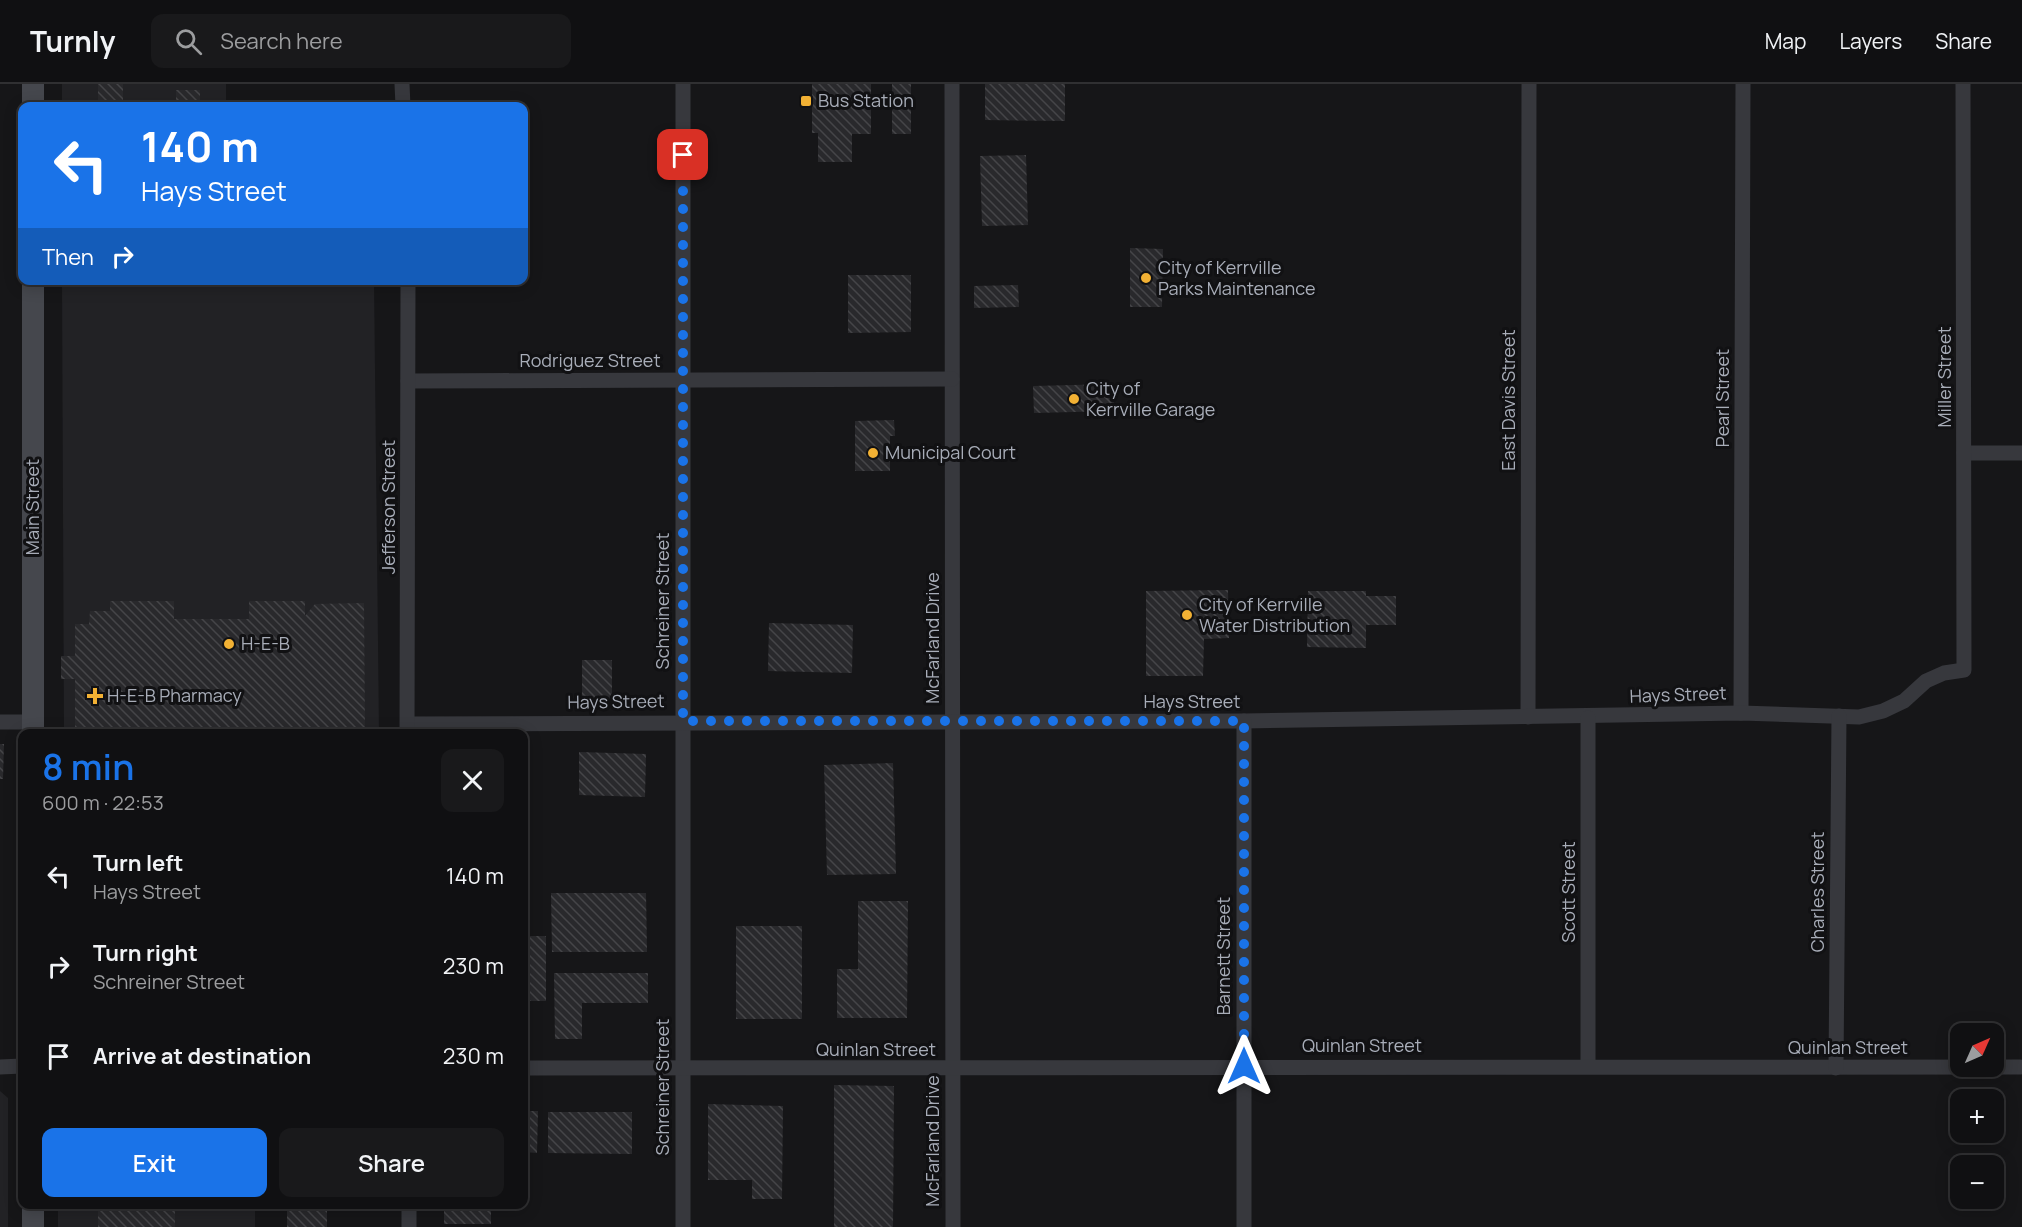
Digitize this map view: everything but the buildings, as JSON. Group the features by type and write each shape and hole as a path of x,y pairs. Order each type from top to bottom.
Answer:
{"main road":[{"path":"33,84 33,102"},
{"name":"Main Street","path":"33,285 33,728"},
{"path":"33,1209 33,1227"}],"street":[{"path":"402,84 403,102"},
{"name":"Schreiner Street","path":"682,84 683,1227"},
{"name":"McFarland Drive","path":"952,84 952,1227"},
{"name":"East Davis Street","path":"1528,717 1529,84"},
{"name":"Pearl Street","path":"1742,713 1743,84"},
{"name":"Miller Street","path":"1963,84 1964,670"},
{"name":"Jefferson Street","path":"408,285 408,729"},
{"name":"Rodriguez Street","path":"408,381 952,379"},
{"path":"1964,453 2022,453"},
{"name":"Hays Street","path":"408,729 683,721 1244,721 1742,713 1859,717 1883,711 1904,701 1926,681 1944,673 1964,670"},
{"name":"Charles Street","path":"1836,1068 1839,716"},
{"name":"Scott Street","path":"1588,717 1588,1066"},
{"name":"Barnett Street","path":"1244,721 1244,1227"},
{"path":"0,722 33,728"},
{"path":"0,1067 18,1066"},
{"name":"Quinlan Street","path":"528,1068 953,1070 1244,1066 2020,1067"},
{"path":"409,1209 409,1227"}],"shaded area":[{"path":"62,84 226,84 226,102 62,102"},
{"path":"62,285 374,285 379,729 64,729"},
{"path":"0,1091 8,1098 8,1227 0,1227"},
{"path":"58,1209 255,1209 255,1227 58,1227"}],"place":[{"name":"Bus Station","path":"806,101"},
{"name":"City of Kerrville Parks Maintenance","path":"1146,278"},
{"name":"City of Kerrville Garage","path":"1074,399"},
{"name":"Municipal Court","path":"873,453"},
{"name":"City of Kerrville Water Distribution","path":"1187,615"},
{"name":"H-E-B","path":"229,644"},
{"name":"H-E-B Pharmacy","path":"95,696"}],"route":[{"path":"683,155 683,721 1244,721 1244,1066"}]}
